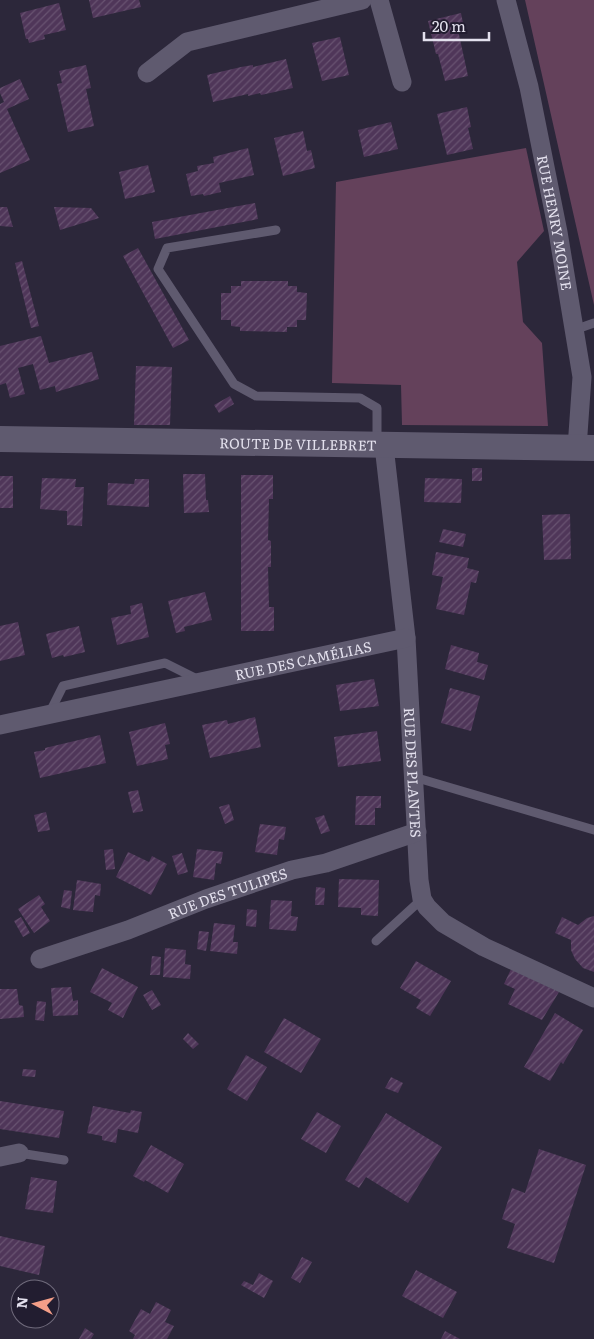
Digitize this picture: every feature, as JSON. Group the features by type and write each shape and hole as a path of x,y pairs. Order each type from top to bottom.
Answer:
{"main road":[{"name":"ROUTE DE VILLEBRET","path":"0,439 586,448"}],"street":[{"path":"147,73 187,42 362,0"},
{"path":"379,0 402,82"},
{"name":"RUE HENRY MOINE","path":"506,0 528,87 558,232 582,377 586,448"},
{"name":"RUE DES PLANTES","path":"380,446 406,638 418,880 422,899"},
{"name":"RUE DES CAMÉLIAS","path":"0,725 406,638"},
{"name":"RUE DES TULIPES","path":"40,959 128,930 206,899 282,873 326,863 417,832"},
{"path":"422,899 427,907 443,923 484,947 594,998"},
{"path":"0,1157 19,1153"}],"lane":[{"path":"276,230 167,248 158,269 234,384 256,396 360,398 377,408 380,446"},
{"path":"574,330 594,323"},
{"path":"49,714 63,686 165,663 202,682"},
{"path":"414,777 594,830"},
{"path":"376,940 422,899"},
{"path":"19,1153 64,1160"}],"shaded area":[{"path":"525,0 594,0 594,305"},
{"path":"526,148 544,231 517,262 523,322 542,343 548,426 402,425 401,385 332,383 336,182"}],"building":[{"path":"89,0 139,0 141,7 93,18"},
{"path":"59,3 66,30 44,35 45,39 29,43 28,39 26,39 20,13"},
{"path":"461,13 464,28 458,30 468,76 445,81 428,21"},
{"path":"340,37 349,75 322,81 312,43"},
{"path":"286,59 293,88 261,95 260,93 248,96 248,94 213,102 207,75"},
{"path":"86,65 91,88 86,89 94,126 68,132 57,84 62,83 59,71"},
{"path":"20,79 29,99 7,109 30,160 0,173 0,104 4,102 0,88"},
{"path":"467,107 471,127 468,128 473,149 447,155 437,114"},
{"path":"391,122 398,149 364,157 358,130"},
{"path":"303,131 307,151 311,150 315,168 283,176 274,138"},
{"path":"248,148 254,175 219,183 221,192 204,196 203,194 191,196 186,174 198,171 197,166 214,163 213,157"},
{"path":"148,165 155,192 125,199 119,172"},
{"path":"255,203 258,219 155,239 152,222"},
{"path":"0,207 7,207 13,227 0,226"},
{"path":"54,207 91,208 99,218 60,230"},
{"path":"138,248 189,340 173,348 123,256"},
{"path":"22,261 39,326 31,328 15,263"},
{"path":"241,281 288,281 288,286 297,286 297,292 307,293 306,320 297,320 297,327 287,327 287,332 240,331 240,327 231,326 231,320 221,320 221,293 231,293 231,286 241,286"},
{"path":"41,336 49,363 92,352 99,379 56,392 55,386 40,390 33,364 18,368 25,394 10,398 6,383 0,385 0,346"},
{"path":"136,366 172,367 170,425 134,425"},
{"path":"230,396 234,404 219,413 214,405"},
{"path":"472,468 482,468 482,481 472,481"},
{"path":"183,474 205,474 206,500 208,500 209,512 184,513"},
{"path":"241,475 273,475 273,499 269,499 268,540 271,541 271,567 268,567 269,607 274,607 274,631 241,631"},
{"path":"0,476 13,476 13,508 0,508"},
{"path":"42,478 76,479 75,487 84,487 82,526 67,525 67,511 40,509"},
{"path":"425,478 462,479 461,503 424,502"},
{"path":"135,479 149,479 149,507 107,505 108,483 134,484"},
{"path":"570,514 571,559 544,560 542,515"},
{"path":"443,529 466,534 463,547 439,542"},
{"path":"436,552 469,558 467,568 479,571 476,583 471,582 464,615 436,609 443,577 432,575"},
{"path":"205,592 212,620 184,627 185,631 176,633 168,601"},
{"path":"142,603 149,637 117,645 111,618 131,614 130,606"},
{"path":"18,622 25,655 0,661 0,626"},
{"path":"79,626 85,652 52,658 46,634"},
{"path":"451,645 479,653 477,662 488,665 484,680 445,669"},
{"path":"374,679 379,706 340,711 336,685"},
{"path":"450,688 480,696 471,731 441,723"},
{"path":"255,717 261,747 210,758 202,725 227,720 228,724"},
{"path":"165,723 170,744 165,745 168,759 137,766 129,732"},
{"path":"377,731 381,761 338,767 334,737"},
{"path":"100,735 106,763 40,778 34,752"},
{"path":"138,790 143,811 133,813 128,792"},
{"path":"356,796 381,796 381,808 375,808 375,825 355,825"},
{"path":"229,804 234,820 225,824 219,807"},
{"path":"46,812 50,830 38,832 34,815"},
{"path":"324,815 330,831 321,834 315,818"},
{"path":"260,824 286,827 284,840 279,839 277,855 255,852"},
{"path":"113,849 115,869 106,870 104,850"},
{"path":"197,849 223,852 221,864 216,863 214,880 193,877"},
{"path":"128,852 149,862 152,856 167,864 151,895 116,877"},
{"path":"182,853 188,872 178,875 172,856"},
{"path":"339,879 379,880 378,916 361,915 361,908 338,907"},
{"path":"77,880 101,884 100,896 95,895 93,912 73,910"},
{"path":"316,887 325,888 324,905 315,905"},
{"path":"64,890 72,891 70,909 61,907"},
{"path":"39,895 45,904 41,907 50,921 34,933 18,909"},
{"path":"271,900 292,901 291,916 298,917 296,931 269,929"},
{"path":"247,909 257,910 256,927 246,926"},
{"path":"594,916 594,972 583,968 575,959 571,950 571,940 555,933 562,917 578,925 587,918"},
{"path":"21,917 30,933 23,937 14,921"},
{"path":"214,923 235,925 233,942 238,942 237,954 210,951"},
{"path":"199,931 209,932 206,951 197,949"},
{"path":"165,948 186,950 185,964 191,965 190,979 163,977"},
{"path":"152,956 161,957 160,975 150,975"},
{"path":"416,961 451,981 430,1016 416,1008 421,1000 400,988"},
{"path":"102,968 138,987 123,1018 108,1010 112,1003 90,992"},
{"path":"511,969 559,992 542,1020 508,1004 515,989 504,984"},
{"path":"71,987 73,1001 78,1000 78,1015 53,1016 51,988"},
{"path":"0,989 17,989 19,1005 23,1006 24,1017 0,1019"},
{"path":"152,990 161,1005 152,1010 143,995"},
{"path":"37,1001 46,1002 44,1021 35,1020"},
{"path":"555,1013 583,1030 563,1064 561,1062 550,1081 524,1067"},
{"path":"284,1018 321,1039 301,1073 264,1052"},
{"path":"188,1033 199,1044 193,1049 183,1039"},
{"path":"246,1055 267,1067 247,1101 227,1089"},
{"path":"23,1069 36,1070 35,1077 22,1076"},
{"path":"391,1077 403,1083 398,1093 385,1088"},
{"path":"0,1101 64,1111 59,1138 0,1129"},
{"path":"93,1106 130,1113 131,1110 142,1112 138,1133 118,1129 116,1143 102,1140 102,1136 87,1133"},
{"path":"317,1112 341,1126 326,1153 301,1139"},
{"path":"386,1113 442,1147 408,1203 366,1177 359,1188 345,1180"},
{"path":"151,1145 184,1164 168,1193 145,1180 144,1182 133,1176"},
{"path":"539,1149 586,1165 554,1263 507,1248 515,1224 502,1219 512,1188 525,1193"},
{"path":"31,1177 57,1181 53,1213 25,1209"},
{"path":"0,1236 45,1246 39,1275 0,1266"},
{"path":"302,1257 312,1262 300,1283 291,1278"},
{"path":"416,1270 457,1292 443,1318 402,1296"},
{"path":"259,1273 273,1281 264,1298 241,1285 244,1281 253,1285"},
{"path":"156,1302 171,1310 165,1322 174,1326 167,1339 133,1339 135,1335 129,1331 141,1309 150,1314"},
{"path":"85,1328 94,1334 91,1339 79,1339"},
{"path":"445,1331 460,1339 441,1339"}]}
